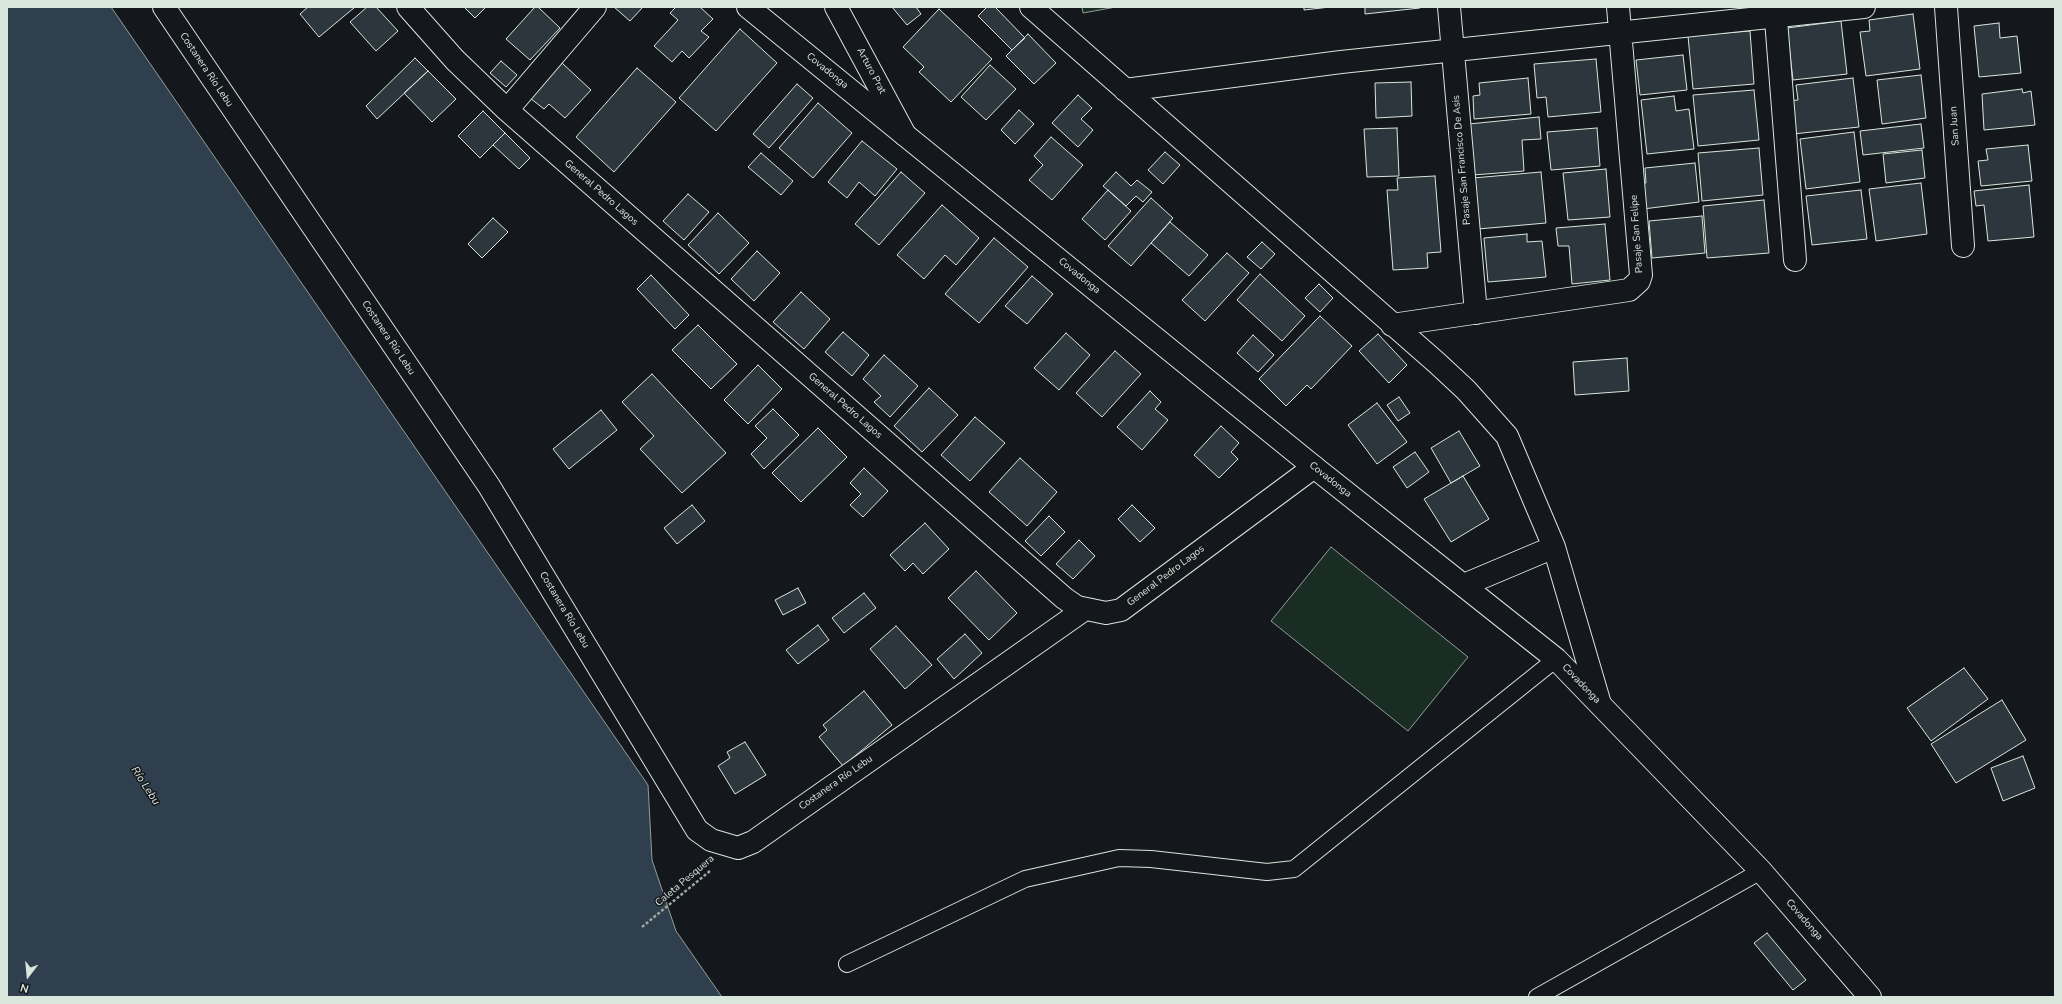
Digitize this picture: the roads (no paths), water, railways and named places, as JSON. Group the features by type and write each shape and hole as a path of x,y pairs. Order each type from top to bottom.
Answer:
{"street":[{"name":"Costanera Río Lebu","path":"164,7 489,486 697,830 711,840 738,848 753,842 1085,609"},
{"name":"General Pedro Lagos","path":"408,7 455,60 507,110 1064,598 1077,607 1106,612 1121,610 1314,467"},
{"path":"507,110 595,7"},
{"name":"Covadonga","path":"748,7 1314,467 1556,659 1762,871 1870,997"},
{"name":"Arturo Prat","path":"836,7 905,135"},
{"path":"1031,7 1466,390 1507,436 1536,501 1554,547 1600,704"},
{"name":"Pasaje San Francisco De Asis","path":"1449,7 1476,313"},
{"name":"Pasaje San Felipe","path":"1392,325 1629,290 1639,281 1641,274 1618,7"},
{"path":"1125,90 1341,62 1620,33 1776,12 1864,7"},
{"name":"San Juan","path":"1946,7 1963,246"},
{"path":"1776,12 1795,260"},
{"path":"1464,585 1554,547"}],"lane":[{"path":"847,964 1025,880 1118,858 1151,859 1268,872 1294,869 1556,659"},
{"path":"1537,997 1762,871"}],"water":[{"name":"Río Lebu","path":"7,7 111,7 648,785 652,860 676,931 722,997 7,997"}]}
